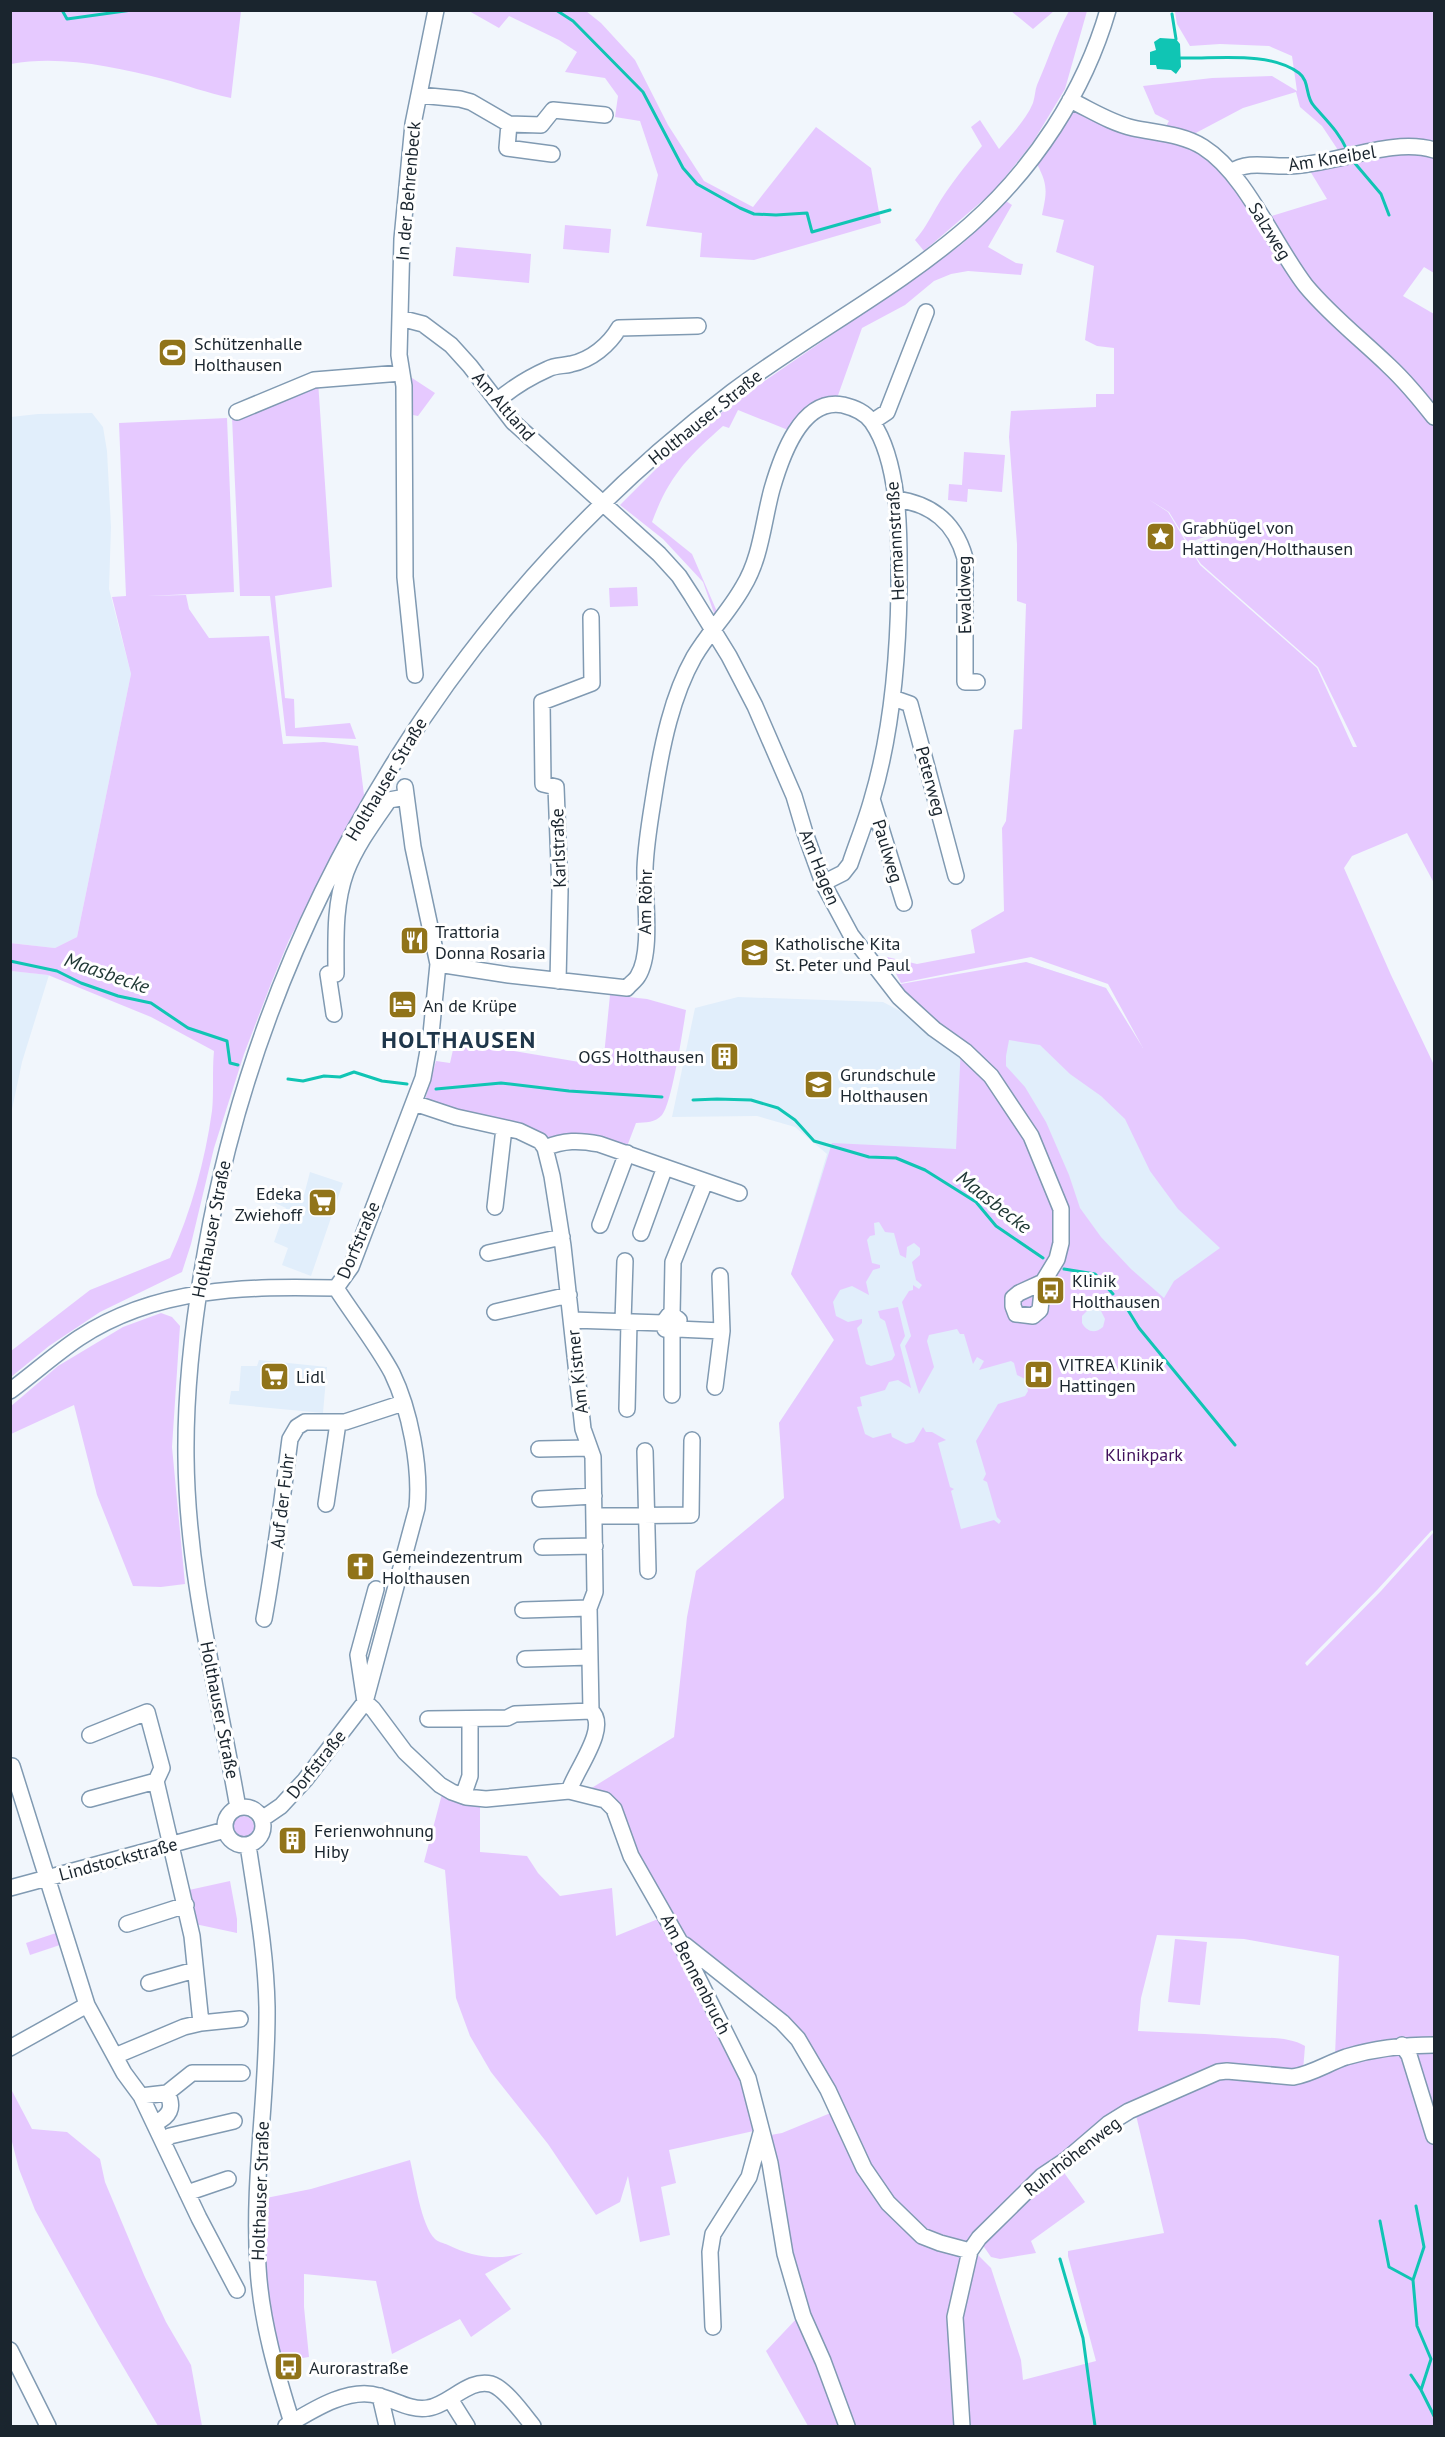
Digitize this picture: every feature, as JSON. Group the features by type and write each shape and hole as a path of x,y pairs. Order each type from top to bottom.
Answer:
{"street":[{"name":"In der Behrenbeck","path":"415,675 405,578 404,386 399,355 402,239 418,95 436,10"},
{"name":"Holthauser Straße","path":"238,1808 194,1574 188,1517 186,1424 197,1295 222,1166 253,1057 289,964 332,872 398,756 472,650 539,571 604,502 659,452 731,393 915,267 968,227 999,197 1028,164 1070,100 1090,59 1108,10"},
{"path":"418,95 471,102 509,124 542,125 553,110 605,116"},
{"name":"Salzweg","path":"1070,100 1109,120 1131,128 1162,132 1204,147 1231,172 1283,254 1307,287 1389,366 1434,417"},
{"path":"509,124 507,148 552,154"},
{"name":"Am Kneibel","path":"1231,172 1244,165 1303,165 1406,146 1434,150"},
{"path":"713,632 744,587 756,559 775,479 797,430 807,417 821,408 836,404 857,408 872,422 887,412 926,312"},
{"name":"Am Altland","path":"400,318 423,324 451,345 513,422 604,502"},
{"path":"497,401 510,389 551,367 574,364 597,352 612,341 619,328 698,326"},
{"path":"237,412 314,380 401,373"},
{"name":"Hermannstraße","path":"823,883 843,873 850,864 872,799 893,698 898,630 899,565 896,499 883,447 872,422"},
{"name":"Ewaldweg","path":"896,499 918,502 929,509 954,530 961,544 965,558 965,682 977,682"},
{"name":"Am Hagen","path":"604,502 679,576 729,656 760,716 794,796 823,883 851,935 899,997 934,1029 965,1051 991,1076 1031,1136 1061,1209 1061,1243 1056,1259 1043,1282"},
{"name":"Karlstraße","path":"558,981 560,891 556,787 543,784 542,702 592,683 591,617"},
{"name":"Am Röhr","path":"438,964 627,988 639,976 644,958 645,870 658,767 678,695 693,659 713,632"},
{"name":"Peterweg","path":"893,698 910,704 956,876"},
{"name":"Dorfstraße","path":"262,1820 281,1806 305,1780 365,1702 417,1508 418,1465 403,1403 391,1372 336,1288 351,1267 414,1103 423,1078 431,1034 438,964 413,847 406,792 389,800 366,834 346,872 336,922 336,974 328,975 334,1014"},
{"name":"Paulweg","path":"872,799 904,903"},
{"path":"414,1103 456,1117 530,1136 545,1148 562,1141 580,1140 599,1144 739,1193"},
{"path":"495,1208 504,1128"},
{"name":"Am Kistner","path":"545,1148 562,1237 583,1429 593,1457 595,1592 589,1608 591,1711 598,1719 597,1729 587,1756 569,1791"},
{"path":"600,1225 627,1153"},
{"path":"641,1233 665,1167"},
{"path":"672,1395 673,1262 705,1182"},
{"path":"488,1253 562,1237"},
{"path":"625,1261 627,1409"},
{"path":"715,1387 722,1331 720,1276"},
{"path":"10,1391 79,1338 129,1312 165,1300 240,1287 336,1288"},
{"path":"495,1312 569,1295"},
{"path":"572,1320 671,1324 722,1331"},
{"name":"Auf der Fuhr","path":"264,1619 277,1546 278,1516 290,1439 297,1427 304,1422 338,1423 354,1420 403,1403"},
{"path":"326,1504 338,1423"},
{"path":"594,1516 691,1515 692,1440"},
{"path":"539,1449 590,1448"},
{"path":"645,1451 648,1571"},
{"path":"540,1499 594,1496"},
{"path":"542,1547 595,1546"},
{"path":"365,1702 358,1655 376,1589"},
{"path":"524,1610 589,1608"},
{"path":"525,1659 590,1658"},
{"name":"Am Bennenbruch","path":"365,1702 374,1709 414,1761 440,1785 463,1796 486,1799 569,1791 605,1800 614,1809 632,1856 680,1941 748,2078 770,2163 785,2254 803,2316 823,2361 847,2427"},
{"path":"428,1719 507,1718 515,1714 591,1711"},
{"path":"90,1735 147,1712 162,1768 156,1781 192,1936 201,2023"},
{"path":"463,1796 470,1776 470,1719"},
{"path":"12,1771 87,2005 115,2056 141,2096 237,2290"},
{"path":"90,1799 156,1781"},
{"path":"238,1808 252,1809 262,1820 260,1835 248,1845 234,1842 225,1830 229,1814 238,1808"},
{"name":"Lindstockstraße","path":"10,1888 225,1830"},
{"name":"Holthauser Straße","path":"248,1845 263,1935 267,2008 266,2068 257,2198 260,2297 290,2425"},
{"path":"127,1924 186,1905"},
{"path":"680,1941 782,2022 798,2039 828,2090 864,2168 888,2204 922,2236 970,2251"},
{"path":"149,1983 195,1970"},
{"path":"10,2048 87,2005"},
{"path":"115,2056 184,2027 240,2019"},
{"path":"1402,2045 1410,2055 1434,2136"},
{"name":"Ruhrhöhenweg","path":"962,2427 955,2316 970,2251 1001,2214 1042,2176 1066,2160 1108,2124 1129,2111 1218,2072 1293,2077 1346,2057 1402,2045 1434,2045"},
{"path":"141,2096 167,2093 192,2073 242,2073"},
{"path":"155,2123 166,2118 170,2113 171,2100 167,2093"},
{"path":"163,2142 170,2136 234,2121"},
{"path":"713,2327 710,2253 713,2234 749,2177 761,2133"},
{"path":"187,2193 228,2179"},
{"path":"10,2350 48,2427"},
{"path":"290,2425 350,2395 367,2393 418,2408 433,2407 473,2386 491,2384 502,2391 533,2427"},
{"path":"380,2396 387,2427"},
{"path":"450,2398 467,2427"}],"shaded area":[{"path":"1160,38 1176,39 1180,44 1181,67 1176,74 1171,70 1157,69 1156,65 1150,65 1150,52 1156,50 1154,42"},
{"path":"92,413 103,427 107,451 111,527 109,589 131,674 77,937 55,948 11,943 11,417"},
{"name":"Klinikpark","path":"1026,962 1106,988 1206,1153 1378,1589 1305,1663 1061,1620 779,1423 834,1340 791,1274 827,1154 795,1127 757,1116 672,1117 695,1008 738,997 883,1002 904,1013 960,1053 960,1062 961,1045"},
{"path":"11,971 49,975 22,1062 11,1114"},
{"path":"310,1172 343,1183 311,1276 282,1265 288,1248 274,1242 286,1208 275,1203 280,1187 304,1195"},
{"path":"259,1360 327,1367 323,1413 229,1404 231,1391 239,1391 241,1366 257,1366"}],"green space":[{"path":"11,10 241,11 231,98 163,79 107,67 49,61 11,64"},
{"path":"1011,10 1054,11 1033,29"},
{"path":"469,11 586,11 601,23 635,60 668,125 704,181 753,207 816,127 871,168 881,223 754,260 700,257 702,233 646,226 658,175 640,121 615,117 618,96 605,78 565,72 577,52 559,40 509,16 499,28"},
{"path":"1069,11 1087,11 1065,89 1033,142 995,190 924,251 915,240 952,184 982,146 971,127 980,120 999,149 1013,133 1033,103 1037,85"},
{"path":"1434,11 1434,148 1342,156 1322,126 1300,107 1296,92 1243,108 1192,135 1165,128 1169,121 1155,114 1143,86 1212,78 1272,76 1297,91 1292,56 1269,46 1220,44 1190,46 1177,24 1175,12"},
{"path":"1076,110 1203,152 1226,175 1285,263 1434,422 1434,883 1407,833 1352,856 1344,868 1434,1065 1434,1532 1432,1530 1305,1663 1307,1666 1381,1591 1433,1533 1434,2043 1335,2056 1339,1956 1244,1939 1157,1935 1141,1998 1138,2031 1286,2039 1305,2046 1303,2071 1225,2069 1127,2110 1000,2213 959,2283 960,2426 808,2426 766,2351 800,2315 765,2136 782,2133 833,2112 784,2019 685,1940 663,1905 615,1806 590,1789 674,1737 687,1617 696,1571 784,1498 779,1423 834,1340 791,1274 832,1143 956,1149 961,1045 895,985 1026,962 1106,988 1143,1048 1108,984 1031,957 901,983 887,957 917,964 975,953 971,930 1004,911 1002,828 1006,821 1014,730 1022,729 1026,604 1017,601 1017,544 1009,437 1011,411 1096,407 1096,394 1114,394 1114,348 1097,346 1085,340 1094,266 1056,252 1064,220 1042,215 1045,189 1037,164 1071,112","holes":["1148,499 1169,512 1188,543 1220,531 1221,534 1189,547 1168,512","1190,548 1201,564 1318,667 1357,747 1353,747 1317,668 1200,565","1009,1040 1040,1045 1070,1074 1101,1096 1125,1119 1150,1171 1178,1209 1220,1248 1174,1281 1164,1298 1131,1269 1101,1237 1080,1208 1069,1175 1046,1122 1025,1087 1006,1066","879,1222 885,1232 894,1233 900,1255 906,1258 907,1247 914,1243 920,1248 920,1255 912,1262 916,1280 922,1285 919,1289 913,1285 913,1290 909,1291 902,1302 911,1336 905,1346 919,1394 934,1367 927,1341 929,1335 957,1329 960,1334 964,1334 973,1364 977,1357 984,1361 979,1370 1011,1361 1014,1363 1017,1375 1025,1379 1028,1391 1025,1396 998,1404 976,1441 986,1474 983,1480 987,1482 997,1517 1001,1521 999,1524 994,1520 961,1529 951,1491 954,1489 950,1487 938,1443 946,1440 932,1432 926,1432 923,1427 914,1442 906,1444 892,1437 891,1433 873,1438 865,1434 857,1407 862,1406 860,1397 885,1390 889,1382 898,1380 911,1388 900,1345 905,1336 898,1307 878,1311 880,1318 885,1321 895,1355 892,1360 871,1366 866,1364 857,1328 862,1323 862,1319 848,1322 836,1316 833,1302 840,1290 852,1286 869,1295 866,1282 873,1270 880,1268 880,1265 872,1263 867,1240 870,1236 875,1235 874,1223","1090,1308 1101,1311 1105,1319 1103,1327 1094,1331 1086,1328 1082,1323 1082,1316"]},
{"path":"1405,147 1434,152 1434,273 1424,267 1403,296 1434,314 1434,409 1310,284 1265,218 1327,199 1307,166"},
{"path":"1006,201 1012,205 988,247 1016,263 1023,264 1021,275 968,271 951,274 934,281 905,305 862,328 836,401 793,432 738,410 729,428 723,426 710,437 689,458 672,480 652,522 692,554 718,614 714,613 703,582 663,539 620,505 674,451 737,400 962,244"},
{"path":"565,225 611,229 609,253 563,249"},
{"path":"456,247 531,254 529,283 453,276"},
{"path":"409,376 435,393 418,416 410,412"},
{"path":"318,381 332,587 275,596 285,698 294,699 295,728 350,723 356,739 286,736 270,596 240,596 232,417"},
{"path":"227,418 234,592 147,596 186,595 189,609 209,638 269,636 283,744 324,742 358,746 364,795 289,940 244,1054 214,1148 182,1272 100,1312 49,1346 11,1377 11,1351 90,1290 170,1258 191,1204 205,1149 212,1111 214,1051 151,1017 48,975 11,971 10,943 55,948 77,937 131,674 112,597 126,596 119,423"},
{"path":"964,452 1005,455 1002,492 968,489 967,502 948,500 949,484 962,485"},
{"path":"637,587 638,606 610,607 609,588"},
{"path":"610,995 647,999 686,1010 677,1065 666,1108 662,1115 650,1122 636,1123 626,1149 545,1140 425,1100 436,1061 450,1063 455,1041 603,1066"},
{"path":"161,1313 172,1317 180,1326 172,1447 185,1584 161,1587 133,1586 97,1495 74,1405 11,1434 10,1407 58,1366 123,1327"},
{"path":"442,1794 480,1804 480,1852 527,1856 538,1873 560,1896 612,1888 616,1936 663,1917 745,2079 758,2130 669,2150 676,2183 661,2187 670,2235 640,2242 628,2176 620,2202 596,2215 548,2144 491,2072 470,2036 456,1998 445,1870 424,1862"},
{"path":"243,1816 251,1819 254,1827 251,1835 243,1838 235,1835 232,1827 235,1819"},
{"path":"230,1881 237,1919 237,1933 195,1924 189,1890"},
{"path":"56,1933 60,1945 30,1955 26,1943"},
{"path":"1175,1939 1207,1942 1200,2005 1168,2002"},
{"path":"1434,2047 1434,2426 965,2426 960,2367 962,2284 972,2249 991,2268 1021,2360 1023,2380 1096,2361 1068,2251 1164,2233 1135,2111 1212,2077 1296,2079 1330,2064"},
{"path":"11,2089 32,2129 67,2132 100,2159 105,2182 144,2275 166,2322 191,2365 202,2426 158,2426 98,2324 35,2210 19,2169 11,2138"},
{"path":"410,2160 422,2213 436,2240 466,2252 485,2256 503,2257 523,2253 485,2274 511,2309 471,2337 460,2319 392,2354 376,2281 304,2274 304,2307 309,2357 277,2362 263,2296 261,2199 311,2189"},
{"path":"1060,2167 1085,2202 1031,2241 1036,2253 1000,2259 991,2257 982,2244"}],"waterway":[{"path":"62,10 67,19 132,10"},
{"path":"556,10 573,21 643,92 683,168 697,184 754,214 807,213 812,232 890,210"},
{"path":"1172,14 1176,39"},
{"path":"1181,58 1258,59 1287,66 1302,76 1311,102 1336,132 1347,150"},
{"path":"1353,161 1381,194 1389,215"},
{"name":"Maasbecke","path":"10,961 57,971 81,983 118,996 151,1003 188,1028 227,1041 230,1063 238,1065"},
{"name":"Maasbecke","path":"288,1079 303,1081 324,1076 340,1077 354,1072 382,1081 407,1084"},
{"name":"Maasbecke","path":"436,1089 501,1083 569,1091 662,1097"},
{"name":"Maasbecke","path":"693,1100 751,1100 778,1108 795,1120 814,1141 869,1157 896,1158 925,1170 976,1202 996,1226 1043,1258"},
{"name":"Maasbecke","path":"1064,1269 1095,1274 1113,1294"},
{"name":"Maasbecke","path":"1123,1302 1139,1328 1235,1445"},
{"path":"1416,2206 1424,2247 1413,2280 1417,2326 1431,2359 1421,2390 1434,2416"},
{"path":"1380,2221 1389,2267 1413,2280"},
{"path":"1060,2259 1083,2338 1095,2426"},
{"path":"1411,2375 1421,2390"}],"place":[{"name":"Schützenhalle Holthausen","path":"173,353"},
{"name":"Grabhügel von Hattingen/Holthausen","path":"1161,537"},
{"name":"Trattoria Donna Rosaria","path":"414,941"},
{"name":"Katholische Kita St. Peter und Paul","path":"754,953"},
{"name":"An de Krüpe","path":"402,1005"},
{"name":"OGS Holthausen","path":"725,1056"},
{"name":"Grundschule Holthausen","path":"819,1084"},
{"name":"Edeka Zwiehoff","path":"323,1203"},
{"name":"Klinik Holthausen","path":"1051,1290"},
{"name":"VITREA Klinik Hattingen","path":"1038,1374"},
{"name":"Lidl","path":"275,1376"},
{"name":"Gemeindezentrum Holthausen","path":"361,1566"},
{"name":"Ferienwohnung Hiby","path":"293,1840"},
{"name":"Aurorastraße","path":"288,2367"}],"district":[{"name":"HOLTHAUSEN","path":"459,1039"}]}
